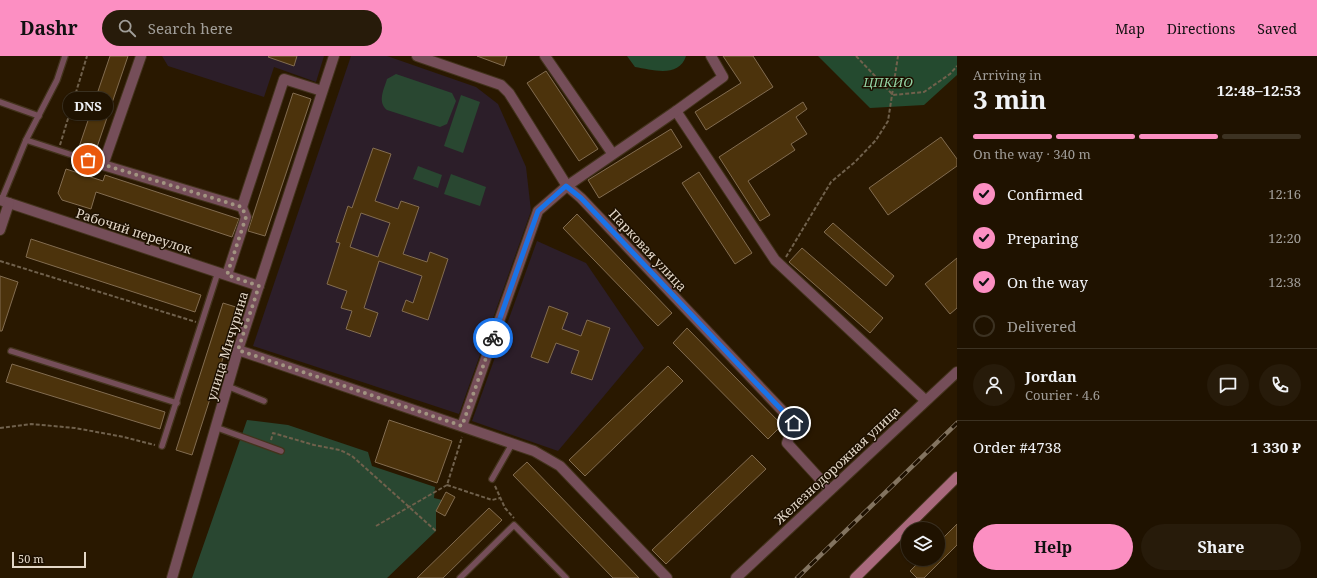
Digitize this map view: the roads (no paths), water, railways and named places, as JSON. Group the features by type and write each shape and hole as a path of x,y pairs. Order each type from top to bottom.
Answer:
{"street":[{"path":"141,56 103,164 242,207"},
{"name":"улица Мичурина","path":"172,578 238,350 334,56"},
{"name":"Парковая улица","path":"417,56 501,85 509,94 566,186 581,198 794,423 787,443 830,490"},
{"path":"545,56 612,153"},
{"path":"462,426 538,211 566,186 723,77 711,56"},
{"path":"223,274 246,217 242,207 284,79 322,91"},
{"path":"676,111 775,260 926,400"},
{"path":"0,230 3,202"},
{"name":"Рабочий переулок","path":"3,202 259,286"},
{"path":"238,350 534,451 560,466 667,578"},
{"name":"Железнодорожная улица","path":"736,578 957,372"},
{"path":"855,578 957,477"}],"lane":[{"path":"3,202 26,140 56,80 65,56"},
{"path":"0,102 39,116"},
{"path":"26,140 103,164"},
{"path":"162,446 202,324 223,274"},
{"path":"11,351 177,403"},
{"path":"227,386 264,401"},
{"path":"215,427 281,451"},
{"path":"492,479 512,444"},
{"path":"460,578 514,525 566,578"}],"railway":[{"path":"797,578 957,423"}],"place":[{"name":"DNS","path":"88,160"}],"park label":[{"name":"ЦПКИО","path":"888,82"}]}
